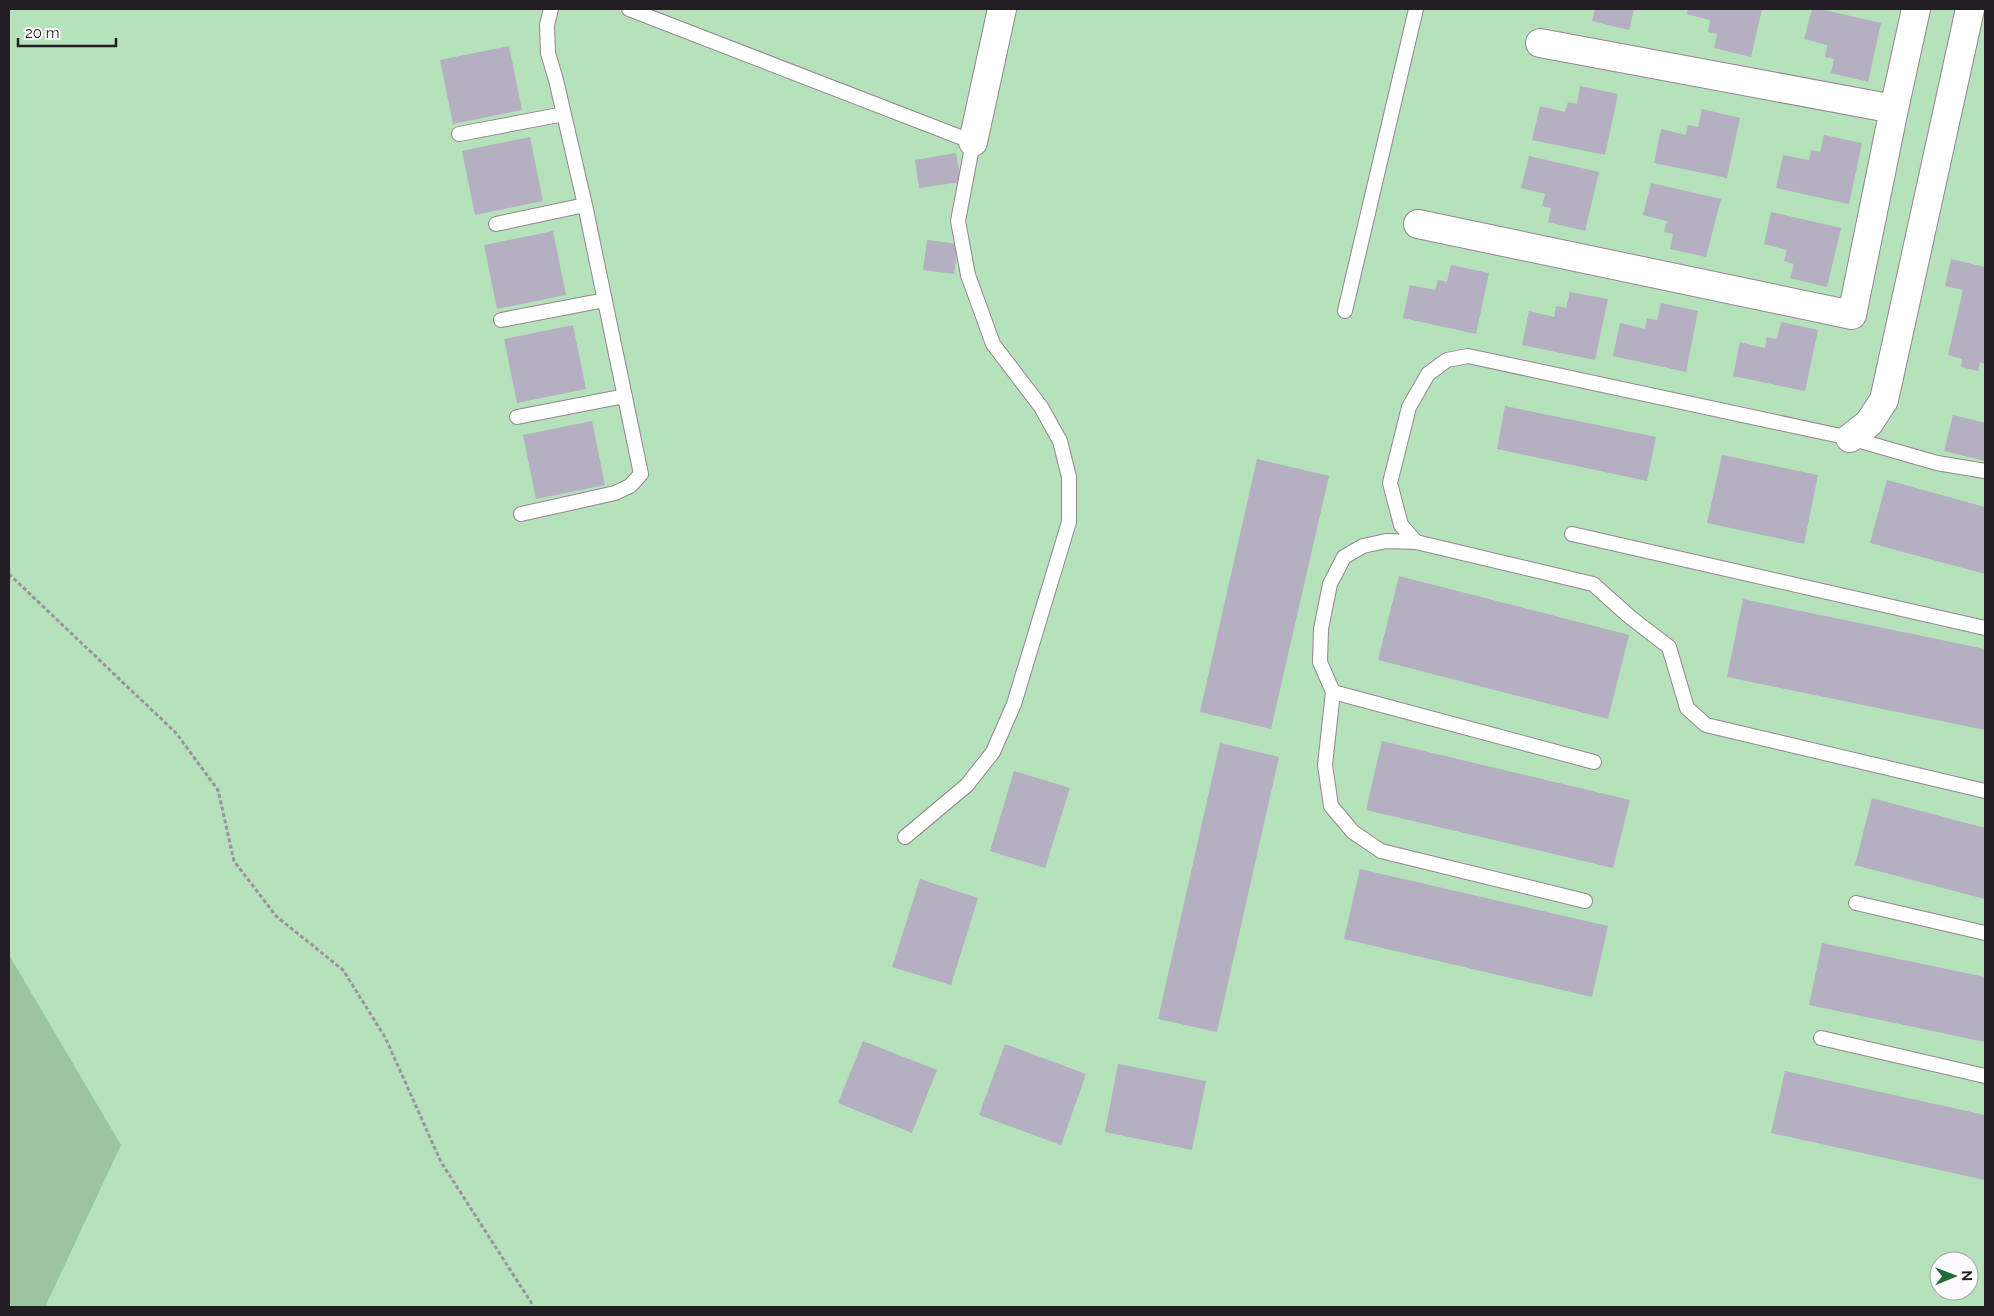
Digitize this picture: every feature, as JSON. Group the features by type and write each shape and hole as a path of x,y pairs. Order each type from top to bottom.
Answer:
{"street":[{"path":"973,142 1002,9"},
{"path":"1418,224 1852,315 1916,9"},
{"path":"1850,438 1869,423 1884,400 1970,9"},
{"path":"1540,43 1894,109"}],"lane":[{"path":"521,514 615,493 630,486 641,474 585,205 548,53 547,25 551,9"},
{"path":"629,9 973,142 958,221 968,276 993,344 1041,407 1060,441 1069,477 1069,522 1014,704 993,752 967,785 905,837"},
{"path":"1344,311 1416,9"},
{"path":"459,134 564,114"},
{"path":"496,224 585,205"},
{"path":"501,320 605,300"},
{"path":"1416,542 1401,525 1390,483 1409,408 1428,374 1447,360 1468,356 1850,438 1937,463 1985,471"},
{"path":"517,417 625,396"},
{"path":"1572,534 1985,628"},
{"path":"1585,901 1381,851 1352,832 1331,806 1325,765 1333,692 1320,662 1321,629 1330,584 1344,557 1363,546 1386,541 1416,542 1593,584 1630,617 1669,647 1687,708 1706,726 1985,791"},
{"path":"1333,692 1594,762"},
{"path":"1856,903 1985,933"},
{"path":"1821,1038 1985,1076"}],"path":[{"path":"9,574 176,733 218,790 234,861 276,916 343,970 385,1037 441,1162 534,1307"}],"green space":[{"path":"9,9 1985,9 1985,1307 9,1307"},
{"path":"9,955 121,1145 45,1307 9,1307"}],"building":[{"path":"1595,9 1634,9 1629,30 1592,21"},
{"path":"1688,9 1762,9 1751,57 1714,48 1717,34 1708,32 1710,20 1687,14"},
{"path":"1812,9 1820,9 1881,23 1868,82 1831,73 1834,59 1825,57 1827,45 1804,39"},
{"path":"509,46 522,110 453,124 440,60"},
{"path":"1580,86 1618,94 1605,155 1532,140 1540,106 1565,112 1568,102 1577,104"},
{"path":"1702,109 1740,118 1727,178 1654,163 1661,129 1686,135 1688,125 1698,127"},
{"path":"1824,135 1862,143 1849,204 1776,188 1783,155 1809,160 1811,150 1820,152"},
{"path":"530,137 543,201 475,215 462,151"},
{"path":"956,153 961,182 919,188 915,160"},
{"path":"1529,156 1599,172 1585,231 1548,222 1551,208 1542,206 1545,194 1521,188"},
{"path":"1651,183 1721,199 1706,257 1670,249 1673,234 1664,232 1667,221 1643,215"},
{"path":"1771,212 1841,228 1827,287 1790,278 1794,264 1784,261 1787,250 1764,244"},
{"path":"553,231 566,295 497,309 484,245"},
{"path":"927,240 958,244 954,274 923,270"},
{"path":"1951,259 1985,267 1985,364 1980,362 1978,371 1961,367 1962,359 1948,355 1963,290 1945,286"},
{"path":"1451,265 1489,273 1476,334 1403,318 1410,285 1435,290 1438,280 1447,282"},
{"path":"1570,292 1608,299 1595,360 1522,345 1529,311 1554,317 1556,306 1566,308"},
{"path":"1661,303 1698,311 1686,372 1613,356 1620,323 1645,329 1647,318 1657,320"},
{"path":"1781,322 1818,330 1805,391 1733,376 1740,342 1765,348 1767,337 1777,339"},
{"path":"573,325 586,389 517,403 504,339"},
{"path":"1505,406 1656,437 1647,481 1497,449"},
{"path":"1953,415 1985,423 1985,461 1944,451"},
{"path":"592,421 605,485 536,499 523,435"},
{"path":"1722,455 1818,475 1804,544 1707,523"},
{"path":"1257,459 1329,476 1271,729 1200,712"},
{"path":"1887,480 1985,507 1985,574 1870,543"},
{"path":"1399,576 1629,635 1608,719 1378,660"},
{"path":"1743,599 1985,649 1985,730 1727,677"},
{"path":"1382,741 1630,800 1613,868 1366,810"},
{"path":"1220,743 1279,757 1217,1032 1158,1019"},
{"path":"1014,771 1070,788 1045,868 990,851"},
{"path":"1872,798 1985,828 1985,899 1855,865"},
{"path":"1360,869 1608,926 1592,997 1344,939"},
{"path":"920,879 978,898 951,985 892,967"},
{"path":"1822,943 1985,977 1985,1042 1809,1005"},
{"path":"863,1041 937,1070 912,1133 838,1103"},
{"path":"1005,1044 1086,1074 1061,1145 979,1115"},
{"path":"1118,1064 1206,1081 1192,1150 1105,1132"},
{"path":"1785,1071 1985,1115 1985,1180 1771,1133"}]}
